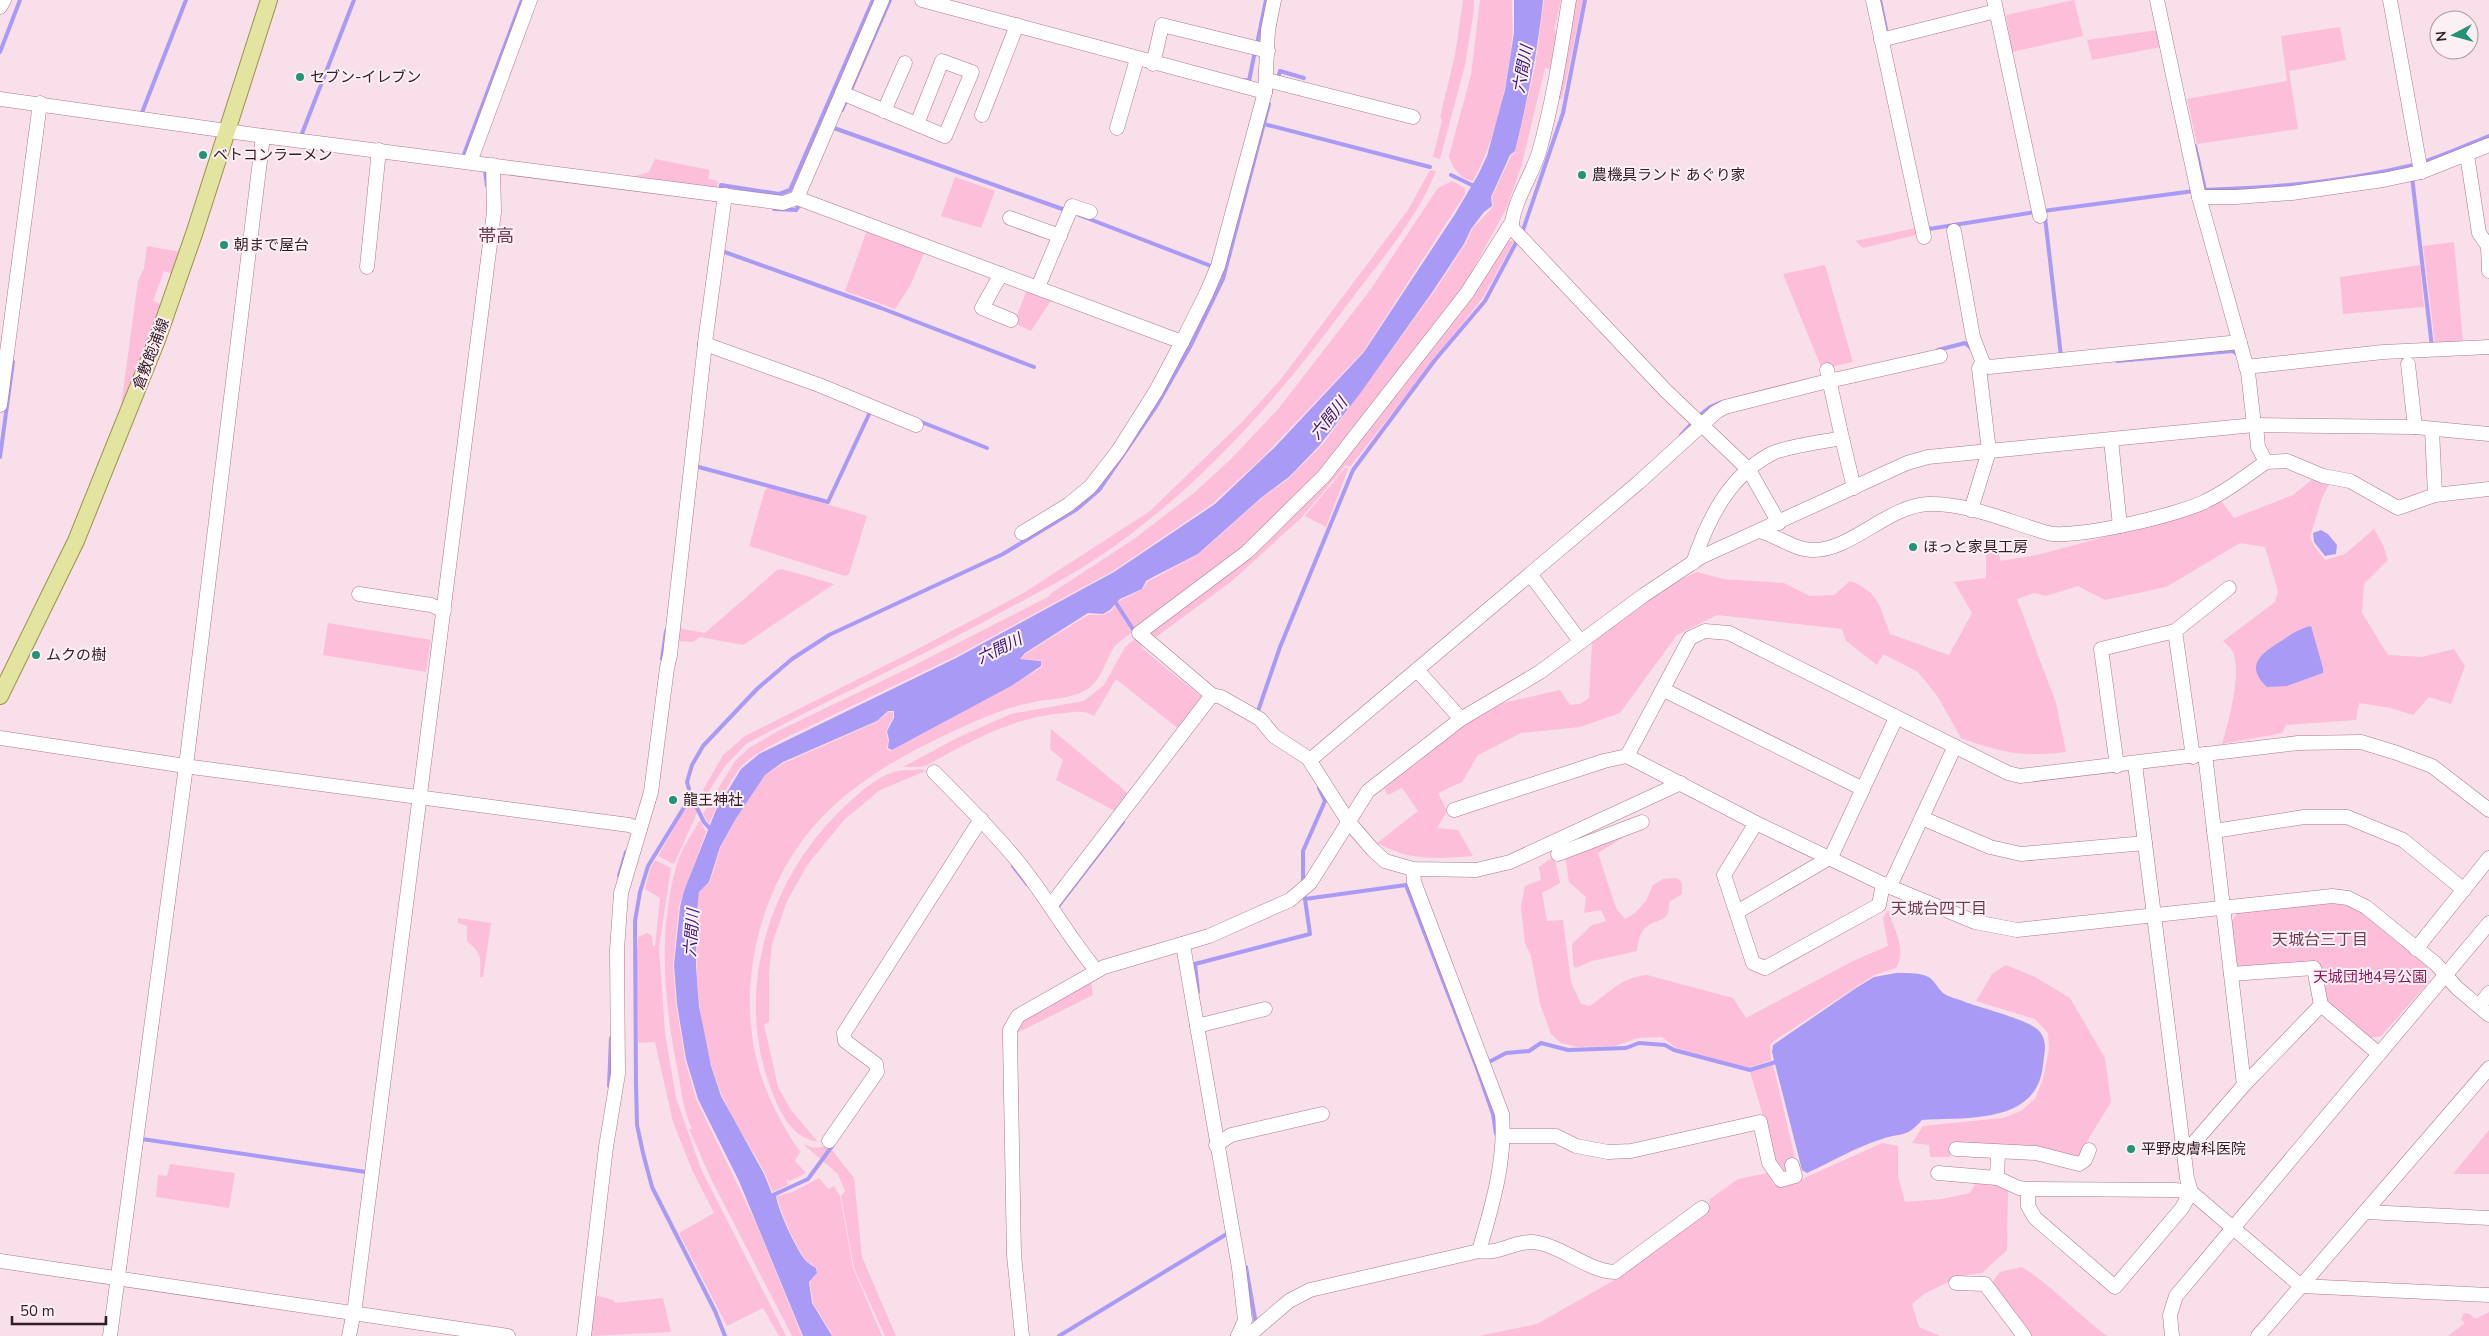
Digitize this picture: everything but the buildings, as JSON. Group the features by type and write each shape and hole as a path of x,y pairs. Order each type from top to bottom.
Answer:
{"main road":[{"name":"倉敷飽浦線","path":"0,696 76,541 114,450 194,234 269,0"}],"street":[{"path":"0,7 4,0"},
{"path":"470,162 530,0"},
{"path":"801,199 847,95 882,0"},
{"path":"922,0 1137,59 1154,59 1413,118"},
{"path":"1022,533 1068,505 1090,488 1118,451 1156,391 1206,294 1218,266 1266,86 1260,49 1268,30 1274,0"},
{"path":"1569,0 1541,146 1517,231 1324,476 1247,552 1139,632 1210,698 1221,697 1260,719 1274,736 1307,757 1348,821 1373,850 1386,861 1413,869 1468,870 1493,868 1551,844 1680,783"},
{"path":"1873,0 1885,39 1924,237"},
{"path":"2157,0 2198,193 2240,342 2246,367 2258,447 2266,462"},
{"path":"2390,0 2416,170"},
{"path":"1885,39 1995,6 2039,212"},
{"path":"982,115 1017,25"},
{"path":"1154,59 1162,25 1260,49"},
{"path":"1117,128 1137,59"},
{"path":"847,95 884,111 945,136 972,72 942,61 916,124"},
{"path":"884,111 905,63"},
{"path":"0,99 39,108 140,118 226,130 262,140 379,150 470,162 493,169 722,198 783,203 801,199 1182,342"},
{"path":"0,405 39,108"},
{"path":"110,1336 121,1280 189,766 262,140"},
{"path":"2198,193 2236,197 2292,193 2416,170 2467,155 2489,145"},
{"path":"368,267 379,150"},
{"path":"2467,155 2479,233 2488,246 2489,271"},
{"path":"349,1336 415,796 494,212 493,169"},
{"path":"584,1336 606,1147 618,1074 618,920 635,827 651,792 670,656 722,198"},
{"path":"1038,287 1072,206 1090,212"},
{"path":"1010,218 1060,236"},
{"path":"1517,231 1697,421 1749,470 1779,523"},
{"path":"1954,231 1973,337 1981,365 1989,451 1971,510"},
{"path":"1001,274 982,308 1011,320"},
{"path":"1981,365 2061,360 2240,342"},
{"path":"705,344 916,425"},
{"path":"2246,367 2433,349 2489,347"},
{"path":"1307,757 1417,670 1530,574 1605,505 1652,471 1697,421 1725,407 1829,375 1940,356"},
{"path":"2408,364 2415,427"},
{"path":"1829,375 1854,488"},
{"path":"1022,1336 1014,1255 1010,1030 1018,1016 1096,970 1184,945 1283,904 1310,883 1368,790 1461,719 1540,672 1580,641 1693,563 1907,463 1928,457 2255,425 2415,427 2489,434"},
{"path":"2432,429 2435,496"},
{"path":"1693,563 1703,536 1724,495 1749,470 1778,451 1842,438"},
{"path":"2111,440 2120,526"},
{"path":"1760,531 1815,551 1835,545 1906,508 1929,504 1971,510 2055,534 2120,526 2205,502 2266,462 2287,461 2323,476 2350,481 2398,508 2435,496 2489,489"},
{"path":"1530,574 1580,641"},
{"path":"2117,766 2101,649 2175,631 2229,588"},
{"path":"359,594 440,609"},
{"path":"2175,631 2214,831 2244,1085"},
{"path":"1627,756 1664,690 1690,638 1705,632 1728,634 2008,773 2020,776 2135,764 2298,743 2361,742 2432,766 2489,810"},
{"path":"1417,670 1461,719"},
{"path":"1664,690 1863,789"},
{"path":"1053,909 1210,698"},
{"path":"1736,912 1831,857 1896,718"},
{"path":"0,738 635,827"},
{"path":"1756,823 1724,875 1753,963 1765,968 1879,905 1955,746"},
{"path":"1454,810 1604,761 1627,756 1756,823 1887,885 1975,922 2017,930 2332,896 2348,898 2366,907 2447,976 2484,1011 2489,993"},
{"path":"2135,764 2187,1178 2191,1192 2301,1286 2489,1295"},
{"path":"934,772 981,819 1015,858 1053,909 1071,940 1096,970"},
{"path":"2214,831 2304,817 2347,817 2403,840 2464,890"},
{"path":"1922,818 1990,847 2021,854 2145,843"},
{"path":"829,1142 877,1072 876,1064 844,1041 844,1033 981,819"},
{"path":"1558,854 1642,822"},
{"path":"2416,949 2489,858"},
{"path":"1413,869 1414,882 1502,1114 1504,1136 1496,1194 1479,1251"},
{"path":"2172,1336 2170,1315 2176,1296 2447,976 2489,923"},
{"path":"1184,945 1201,1025 1245,1320 1238,1336"},
{"path":"2231,974 2314,968 2321,1005 2380,1054"},
{"path":"2185,1153 2244,1085 2321,1005"},
{"path":"1201,1025 1265,1009"},
{"path":"2258,1336 2489,1068"},
{"path":"1220,1143 1231,1134 1322,1114"},
{"path":"1504,1136 1556,1136 1576,1146 1608,1152 1631,1151 1760,1122 1768,1163 1780,1180 1795,1176 1792,1165"},
{"path":"1956,1149 2036,1153 2079,1164 2085,1160 2090,1150"},
{"path":"1997,1178 1998,1152"},
{"path":"1938,1173 1997,1178 2019,1188 2028,1189 2174,1190 2191,1192"},
{"path":"2028,1189 2028,1206 2034,1218 2115,1286 2182,1208 2191,1192"},
{"path":"1238,1336 1256,1330 1289,1301 1310,1290 1479,1251 1489,1253 1523,1242 1539,1243 1615,1272 1702,1208"},
{"path":"2366,1212 2489,1218"},
{"path":"0,1261 508,1336"},
{"path":"1956,1283 1985,1284 2024,1336"}],"green space":[{"path":"1463,0 1474,0 1474,9 1465,65 1440,159 1433,157 1442,121 1440,117 1455,55"},
{"path":"1480,0 1512,0 1513,34 1504,94 1488,147 1473,181 1465,178 1458,172 1449,156 1471,75"},
{"path":"1544,0 1561,0 1554,31 1557,32 1550,69 1545,68 1521,167 1506,209 1472,271 1476,274 1380,400 1303,491 1266,529 1220,568 1117,644 1098,679 1089,688 1075,695 1036,701 1009,708 982,718 917,749 861,783 828,811 806,835 788,863 773,893 761,925 750,991 751,1024 759,1070 779,1118 800,1152 795,1161 806,1173 790,1181 786,1179 788,1185 773,1192 765,1174 731,1115 713,1072 698,995 696,942 699,892 710,882 721,846 735,820 765,775 784,763 877,722 888,712 893,712 893,718 886,731 887,749 891,751 1013,685 1042,667 1041,660 1021,659 1025,654 1088,615 1104,615 1111,611 1119,601 1143,589 1147,582 1199,554 1264,496 1287,480 1323,444 1436,289 1466,243 1472,229 1493,207 1492,197 1511,156 1515,152 1535,67"},
{"path":"1573,0 1583,0 1562,99 1555,98"},
{"path":"2074,0 2083,36 2012,52 2006,15"},
{"path":"2340,27 2346,60 2289,71 2298,129 2197,144 2187,99 2287,81 2281,36"},
{"path":"2158,30 2161,47 2092,60 2087,40"},
{"path":"655,159 710,170 708,179 718,181 717,188 632,177 649,172"},
{"path":"1430,170 1436,171 1408,224 1293,375 1234,441 1203,473 1170,502 1100,556 1063,579 937,647 746,744 725,766 707,794 703,790 723,755 745,736 1022,594 1150,511 1243,421 1281,379 1408,210"},
{"path":"955,177 995,191 981,228 941,216"},
{"path":"1452,181 1465,188 1465,194 1363,352 1262,458 1212,504 1113,571 956,656 783,739 760,752 740,768 723,795 709,824 703,814 735,761 749,748 778,731 909,668 1050,596 1050,594 1134,539 1194,493 1231,459 1279,408 1371,289 1438,188"},
{"path":"868,227 925,251 910,286 895,309 845,291"},
{"path":"1916,228 1916,235 1863,248 1855,241"},
{"path":"1506,241 1514,241 1484,296 1350,467 1346,465 1302,517 1232,581 1152,640 1144,633 1268,537"},
{"path":"2454,242 2463,342 2435,344 2423,246"},
{"path":"147,246 181,252 173,274 164,271 153,301 163,305 125,406 121,406 138,281 144,268"},
{"path":"1825,265 1853,362 1822,369 1783,274"},
{"path":"2420,265 2424,307 2343,314 2340,277"},
{"path":"1028,287 1053,297 1031,331 1016,324 1017,315"},
{"path":"1346,467 1348,469 1326,527 1305,516"},
{"path":"2314,478 2330,483 2322,498 2310,537 2314,546 2325,560 2345,554 2374,529 2383,545 2388,560 2364,584 2362,613 2388,655 2422,657 2454,649 2465,666 2451,704 2429,697 2413,715 2391,708 2359,703 2356,720 2286,725 2282,733 2222,744 2234,696 2236,668 2235,657 2231,649 2223,641 2275,602 2278,591 2265,547 2240,543 2166,587 2105,600 2078,586 2046,596 2034,593 2017,599 2056,703 2066,752 2024,754 1988,747 1961,738 1938,697 1918,672 1883,654 1877,665 1846,641 1842,629 1717,615 1677,635 1620,713 1580,727 1521,733 1478,755 1462,782 1438,793 1447,811 1437,828 1458,830 1473,856 1436,858 1412,856 1377,843 1418,811 1402,788 1388,795 1384,789 1402,772 1485,707 1560,690 1570,705 1580,704 1589,698 1592,643 1668,585 1697,572 1723,579 1784,583 1810,596 1834,595 1850,581 1860,585 1873,595 1881,608 1890,634 1949,655 1972,613 1954,582 1986,578 1986,551 1997,549 2001,561 2037,555 2202,511 2221,501 2234,518 2293,495","holes":["2306,627 2323,673 2287,686 2263,653"]},
{"path":"769,487 867,516 849,574 845,576 749,546 765,490"},
{"path":"782,569 834,584 743,645 700,637 693,642 676,641 677,628 705,633 777,570"},
{"path":"328,623 431,640 426,672 323,655"},
{"path":"1136,638 1144,650 1204,699 1180,730 1116,679 1094,716 1083,712 1076,712 1028,719 977,738 926,765 903,767 957,738 1011,714 1084,701 1104,685 1125,647"},
{"path":"1051,729 1130,795 1117,812 1056,780 1063,760 1050,749"},
{"path":"921,769 926,771 880,790 844,820 808,864 787,901 772,944 769,973 769,1022 764,1025 778,1087 791,1110 818,1142 810,1140 791,1127 775,1099 762,1062 756,1024 757,985 763,947 774,910 791,875 812,843 837,814 863,790 884,776 898,771"},
{"path":"697,793 701,804 674,864 658,856 682,814"},
{"path":"700,820 706,832 679,906 673,965 676,1004 685,1060 696,1099 755,1221 802,1336 792,1336 711,1179 689,1129 692,1129 686,1115 672,1042 666,992 665,942 670,892 676,867 683,849"},
{"path":"1618,833 1622,838 1598,853 1616,908 1625,919 1635,913 1646,901 1653,885 1663,879 1677,878 1682,883 1682,894 1669,902 1669,909 1665,917 1643,930 1637,951 1592,961 1576,968 1573,965 1572,944 1592,925 1606,921 1601,910 1584,913 1586,897 1569,882 1565,856"},
{"path":"1554,856 1560,883 1542,893 1547,921 1563,920 1571,982 1581,1004 1590,1006 1622,982 1647,975 1733,998 1746,1018 1853,961 1888,946 1883,918 1888,910 1900,947 1899,961 1896,968 1874,975 1774,1041 1770,1045 1771,1060 1749,1068 1676,1048 1662,1037 1638,1038 1615,1046 1578,1047 1561,1043 1551,1034 1540,1004 1531,956 1525,943 1521,907 1525,886 1541,880 1539,867"},
{"path":"655,860 671,868 659,947 665,1033 676,1098 701,1169 786,1336 779,1336 763,1308 727,1326 679,1233 714,1213 693,1172 673,1122 655,1042 638,1043 636,948 638,947 638,937 647,933 652,936 653,946 655,946 660,898 645,889 650,869"},
{"name":"天城団地4号公園","path":"2333,903 2353,907 2368,916 2428,967 2429,982 2381,1036 2370,1038 2327,1000 2320,962 2238,970 2231,921 2238,913"},
{"path":"458,918 491,923 483,977 480,977 480,957 476,949 467,941 467,926 458,923"},
{"path":"2006,965 2035,977 2070,998 2105,1058 2111,1102 2077,1158 2038,1148 1951,1143 1950,1157 1930,1157 1929,1145 1912,1143 1923,1126 2003,1118 2021,1111 2035,1099 2043,1079 2049,1050 2048,1033 2035,1019 1976,1001 1992,974"},
{"path":"1091,981 1093,995 1013,1035 1015,1025"},
{"path":"1773,1065 1799,1174 1782,1175 1773,1163 1764,1119 1750,1072"},
{"path":"2489,1130 2489,1174 2453,1174"},
{"path":"1882,1143 1898,1146 1898,1176 1905,1202 1942,1199 1970,1193 1977,1181 1998,1184 2008,1191 2007,1250 1982,1273 1960,1276 1924,1294 1912,1304 1919,1327 1940,1336 1479,1336 1537,1324 1625,1274 1709,1209 1710,1199 1738,1179 1768,1173 1774,1185 1800,1180"},
{"path":"803,1144 813,1148 830,1146 825,1153 828,1156 832,1150 854,1178 862,1257 896,1336 885,1336 854,1268 841,1196 845,1191 838,1174"},
{"path":"170,1164 235,1173 229,1208 156,1197 158,1175 167,1176"},
{"path":"819,1178 828,1189 834,1186 840,1196 853,1268 882,1336 833,1336 813,1303 810,1282 817,1273 817,1268 807,1261 799,1249 777,1196 792,1192"},
{"path":"2022,1267 2107,1336 2027,1336 1990,1285 2000,1272"},
{"path":"594,1295 613,1300 615,1303 663,1298 671,1332 590,1336"},
{"path":"2489,1312 2489,1336 2448,1336 2465,1323 2461,1320 2464,1313 2470,1314 2475,1319"}],"water":[{"name":"六間川","path":"1514,0 1543,0 1532,76 1515,151 1510,155 1491,197 1492,206 1484,212 1471,229 1464,244 1433,291 1359,395 1319,446 1289,477 1262,497 1198,554 1146,581 1142,589 1120,599 1110,610 1103,614 1088,613 1025,653 1020,659 1041,661 1041,666 1013,685 892,750 888,748 887,731 894,718 894,711 888,711 877,721 783,762 765,775 735,820 720,847 709,882 699,892 696,923 696,966 699,1006 711,1066 721,1096 764,1174 772,1194 776,1195 788,1230 806,1261 816,1268 817,1273 809,1282 812,1303 832,1336 803,1336 739,1181 698,1099 686,1059 677,1004 674,965 680,907 684,891 716,810 741,769 759,754 956,658 1114,572 1215,504 1275,447 1364,352 1455,214 1478,175 1487,156 1505,90 1514,33"},
{"path":"2321,530 2328,534 2337,545 2336,554 2325,556 2314,542 2313,533"},
{"path":"2311,626 2323,673 2287,686 2267,687 2257,672 2258,660 2269,649 2289,636"},
{"path":"1896,973 1913,973 1926,976 1948,996 2015,1018 2035,1027 2040,1032 2045,1044 2043,1065 2038,1084 2028,1098 2014,1108 1997,1114 1978,1117 1922,1120 1907,1133 1863,1146 1807,1173 1802,1170 1772,1052 1773,1045 1874,977"}],"waterway":[{"path":"0,52 20,0"},
{"path":"141,115 186,0"},
{"path":"301,136 354,0"},
{"path":"463,157 522,0"},
{"path":"720,193 721,185 779,194 790,190 873,0"},
{"path":"842,110 890,0"},
{"path":"1257,44 1266,0"},
{"path":"1522,233 1563,113 1585,0"},
{"path":"1880,0 1887,34"},
{"path":"1244,80 1249,81 1255,51"},
{"path":"1278,78 1280,71 1304,78"},
{"path":"712,831 704,822 691,796 687,782 692,765 703,746 757,689 792,659 829,635 1003,554 1077,509 1099,490 1157,405 1191,345 1223,279 1269,104"},
{"path":"1264,124 1430,167"},
{"path":"834,128 1068,211"},
{"path":"2204,190 2283,186 2362,176 2423,162 2489,136"},
{"path":"2195,146 2205,190"},
{"path":"485,171 487,186"},
{"path":"1451,175 1476,187"},
{"path":"2412,177 2432,347"},
{"path":"2043,211 2194,191"},
{"path":"774,209 796,210 801,203"},
{"path":"1928,227 1929,229 2036,212"},
{"path":"1079,215 1211,266"},
{"path":"2045,217 2061,356"},
{"path":"1257,714 1280,647 1353,470 1435,360 1485,301 1518,239"},
{"path":"719,250 881,308 1034,367"},
{"path":"1938,350 1965,343 1971,348"},
{"path":"2117,361 2233,351 2237,354"},
{"path":"0,457 13,362"},
{"path":"1699,416 1710,407 1722,402"},
{"path":"695,466 828,502 871,410"},
{"path":"919,421 987,448"},
{"path":"1681,435 1694,421"},
{"path":"1114,600 1136,634"},
{"path":"662,659 666,631"},
{"path":"1303,885 1303,851 1325,801 1319,788"},
{"path":"691,796 648,866 640,892 635,921 637,1125 652,1187 715,1311 725,1336"},
{"path":"1056,909 1123,822"},
{"path":"619,876 626,852"},
{"path":"1013,866 1027,884"},
{"path":"1304,892 1305,899 1406,885 1477,1068 1493,1114 1496,1134"},
{"path":"1198,992 1195,964 1310,934 1305,899"},
{"path":"609,1086 611,1038"},
{"path":"1489,1062 1506,1053 1529,1051 1541,1043 1568,1050 1626,1048 1639,1043 1665,1045 1674,1050 1750,1070 1779,1061"},
{"path":"142,1139 366,1172"},
{"path":"771,1196 808,1179 833,1145"},
{"path":"1059,1336 1230,1232"},
{"path":"1246,1267 1256,1324"}],"place":[{"name":"セブン-イレブン","path":"300,77"},
{"name":"ベトコンラーメン","path":"203,155"},
{"name":"農機具ランド あぐり家","path":"1582,175"},
{"name":"朝まで屋台","path":"224,245"},
{"name":"ほっと家具工房","path":"1913,547"},
{"name":"ムクの樹","path":"36,655"},
{"name":"龍王神社","path":"673,800"},
{"name":"平野皮膚科医院","path":"2131,1149"}],"district":[{"name":"帯高","path":"496,236"},
{"name":"天城台四丁目","path":"1939,908"},
{"name":"天城台三丁目","path":"2320,939"}]}
